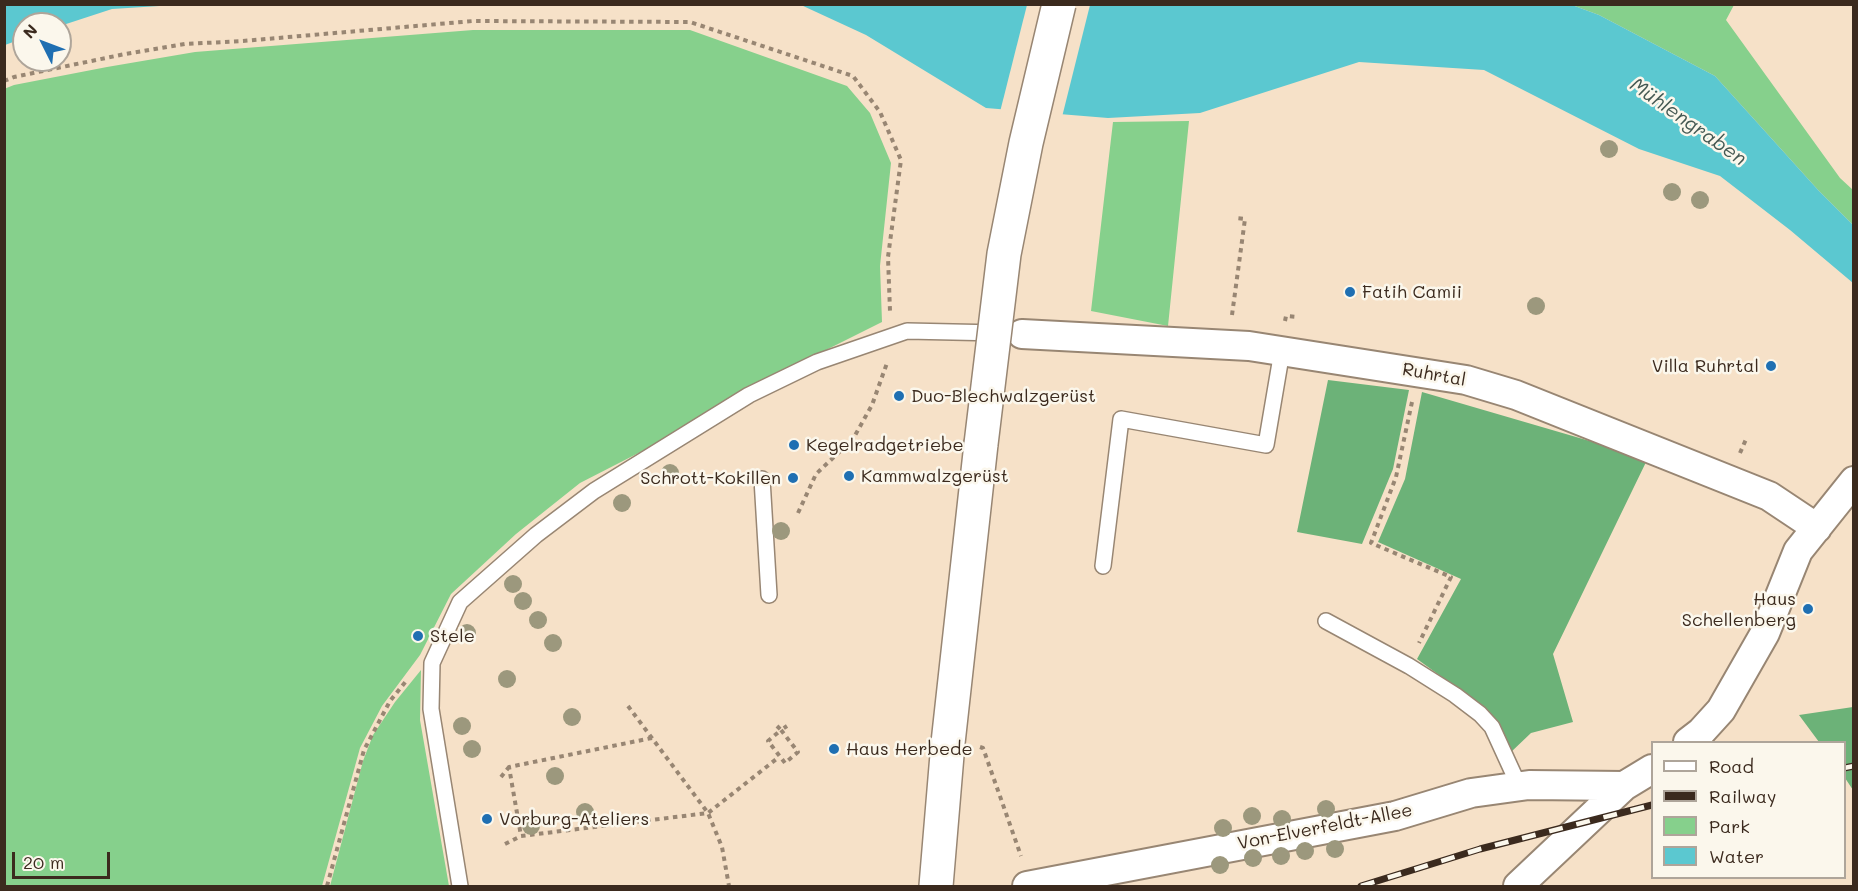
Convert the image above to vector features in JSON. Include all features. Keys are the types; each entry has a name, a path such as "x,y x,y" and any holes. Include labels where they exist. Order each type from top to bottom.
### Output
{"main road":[{"path":"937,882 948,743 1004,254 1026,143 1059,4"}],"street":[{"name":"Ruhrtal","path":"1022,334 1227,345 1282,351 1466,380 1516,395 1769,496 1817,528"},
{"path":"1689,741 1721,710 1765,633 1798,552 1854,481"},
{"path":"1518,886 1624,786 1651,770"},
{"name":"Von-Elverfeldt-Allee","path":"1029,886 1395,816 1471,793 1519,786 1624,786"}],"lane":[{"path":"460,886 430,709 432,663 460,602 536,535 594,491 749,395 817,362 907,331 1022,334"},
{"path":"1103,566 1121,419 1266,445 1282,351"},
{"path":"762,479 769,595"},
{"path":"1326,621 1409,666 1480,714 1492,727 1519,786"}],"path":[{"path":"4,81 114,56 185,44 473,21 690,22 854,76 880,112 902,160 888,257 894,344 872,405 853,439 816,474 798,513"},
{"path":"1227,345 1245,219 1234,218"},
{"path":"1409,666 1451,577 1371,543 1396,477 1418,372"},
{"path":"327,886 354,783 368,741 390,701 421,663 432,663"},
{"path":"628,706 708,813 722,847 729,886"},
{"path":"763,744 779,728 787,726"},
{"path":"779,728 798,752 785,763"},
{"path":"501,777 509,767 652,738"},
{"path":"768,741 779,757 792,768"},
{"path":"948,743 983,748 1029,886"},
{"path":"505,844 521,836 708,813 779,757"},
{"path":"509,767 521,836"}],"green space":[{"path":"1572,5 1734,5 1726,20 1840,178 1853,190 1853,225 1819,191 1715,76 1599,15"},
{"path":"473,30 690,30 847,86 870,113 891,163 880,266 882,322 748,389 660,442 580,483 516,534 451,594 420,655 382,706 360,748 322,886 5,886 4,89 14,85 195,52"},
{"path":"1189,121 1168,326 1091,311 1113,122"},
{"path":"1328,380 1409,390 1393,469 1362,544 1297,532"},
{"path":"1422,392 1648,458 1553,654 1573,722 1531,733 1510,753 1483,707 1417,659 1461,579 1378,542 1405,479"},
{"path":"421,670 420,720 449,886 330,886 363,761 373,735 395,702"},
{"path":"1854,707 1853,790 1846,780 1846,741 1818,741 1799,715"}],"water":[{"path":"5,4 175,5 112,9 72,22 72,12 12,12 12,42 5,45"},
{"name":"Mühlengraben","path":"801,5 1572,5 1599,15 1715,76 1819,191 1853,225 1853,283 1790,230 1720,176 1639,149 1484,70 1359,62 1200,113 1108,118 986,108 866,35"}],"pier":[{"path":"1027,5 1090,5 1062,117 1000,112"}],"railway":[{"path":"1846,768 1854,766"},
{"path":"1361,886 1480,849 1651,805"}],"place":[{"name":"Fatih Camii","path":"1350,292"},
{"name":"Villa Ruhrtal","path":"1771,366"},
{"name":"Duo-Blechwalzgerüst","path":"899,396"},
{"name":"Kegelradgetriebe","path":"794,445"},
{"name":"Kammwalzgerüst","path":"849,476"},
{"name":"Schrott-Kokillen","path":"793,478"},
{"name":"Haus Schellenberg","path":"1808,609"},
{"name":"Stele","path":"418,636"},
{"name":"Haus Herbede","path":"834,749"},
{"name":"Vorburg-Ateliers","path":"487,819"}]}
